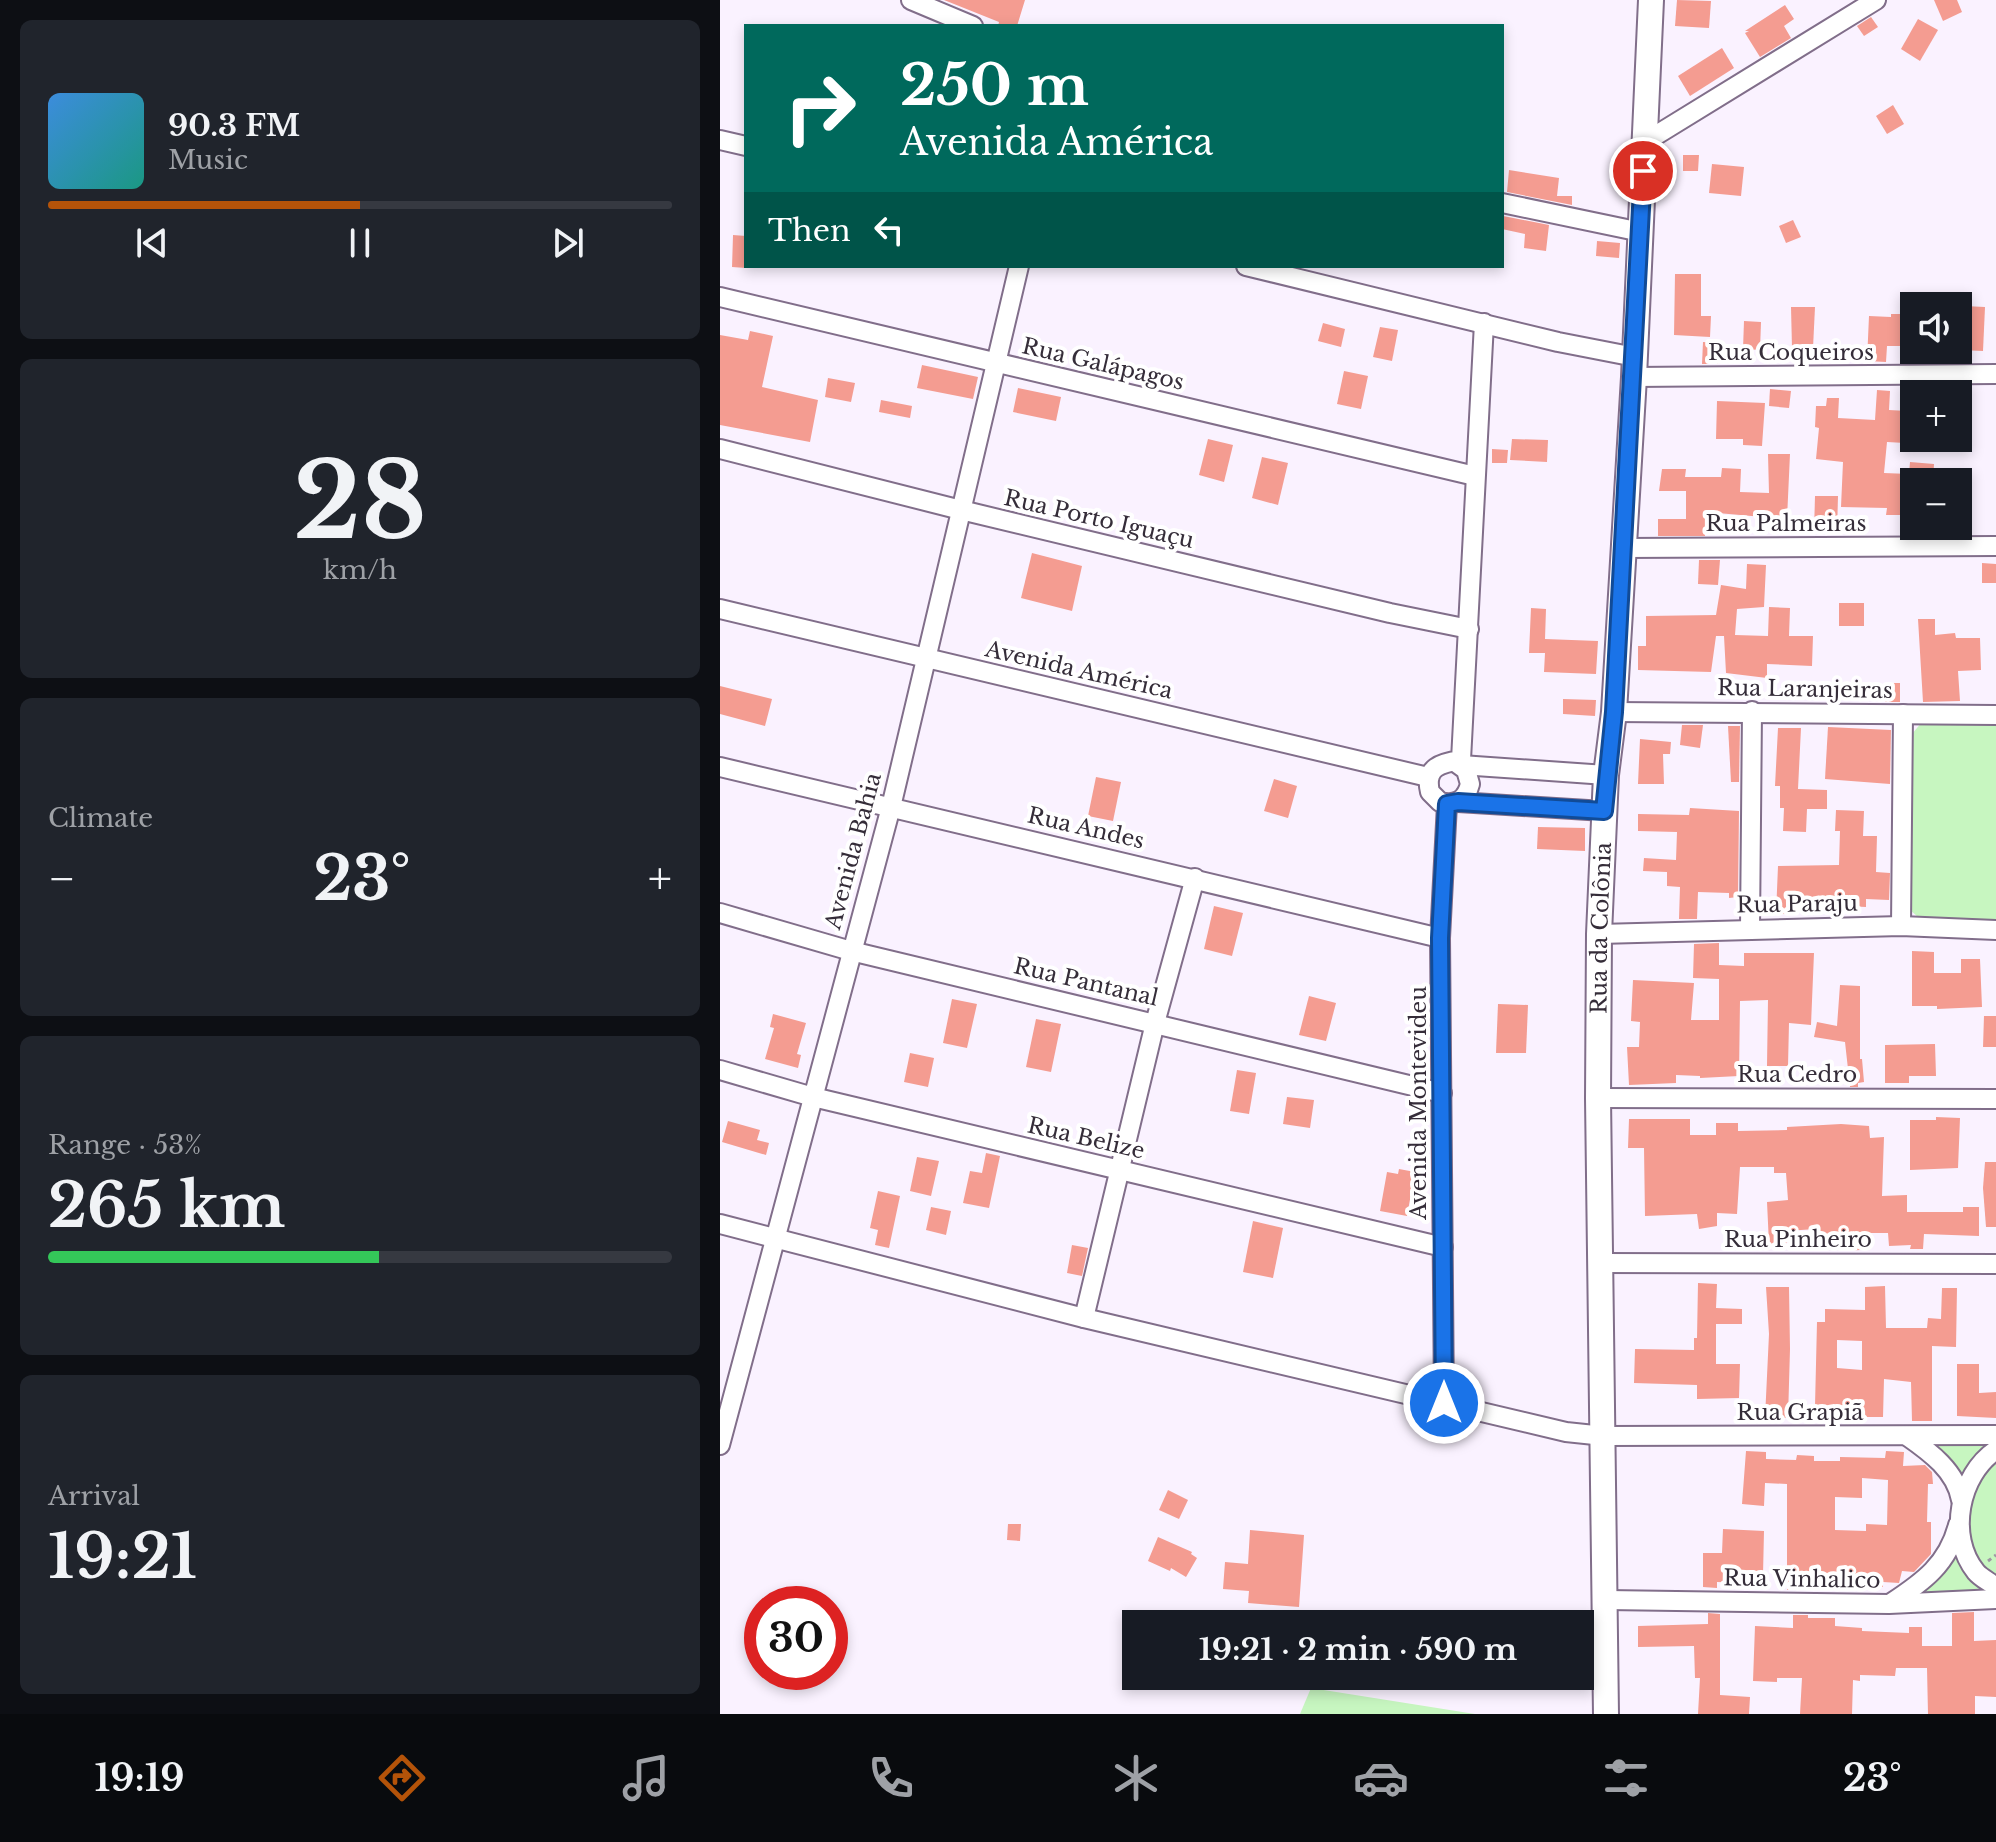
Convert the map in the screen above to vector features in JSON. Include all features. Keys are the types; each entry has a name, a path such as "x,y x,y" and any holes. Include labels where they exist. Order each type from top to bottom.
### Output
{"main road":[{"name":"Rua da Colônia","path":"1606,1714 1607,1600 1598,1098 1599,934 1606,775 1614,712 1634,367 1651,0"}],"street":[{"path":"911,0 968,24"},
{"path":"1645,142 1876,0"},
{"path":"720,140 744,146"},
{"path":"1504,203 1641,232"},
{"name":"Avenida Bahia","path":"720,1445 891,807 1019,268"},
{"name":"Rua Coqueiros","path":"1254,268 1484,323 1634,367 1996,374"},
{"name":"Rua Galápagos","path":"720,297 1475,476"},
{"path":"1452,803 1468,792 1470,784 1461,762 1484,323"},
{"name":"Rua Porto Iguaçu","path":"720,449 961,510 1390,613 1469,629"},
{"name":"Rua Palmeiras","path":"1623,548 1996,546"},
{"name":"Avenida América","path":"720,609 1428,777"},
{"path":"1750,928 1752,711"},
{"name":"Rua Laranjeiras","path":"1614,712 1996,715"},
{"path":"1901,926 1903,714"},
{"path":"1604,811 1452,803 1434,798 1428,777 1441,763 1461,762 1606,775"},
{"name":"Rua Andes","path":"720,767 1440,938"},
{"name":"Avenida Montevideu","path":"1444,1403 1440,938 1452,803"},
{"path":"1084,1318 1155,1023 1195,878"},
{"name":"Rua Pantanal","path":"720,913 851,951 1442,1093"},
{"name":"Rua Paraju","path":"1599,934 1901,926 1996,930"},
{"name":"Rua Belize","path":"720,1070 813,1097 1443,1247"},
{"name":"Rua Cedro","path":"1598,1098 1996,1099"},
{"name":"Rua Grapiã","path":"720,1224 1084,1318 1566,1432 1604,1436 1996,1435"},
{"name":"Rua Pinheiro","path":"1601,1263 1996,1264"},
{"path":"1889,1604 1938,1567 1953,1543 1959,1521 1959,1485 1948,1471 1907,1436"},
{"path":"1961,1500 1980,1464 1996,1450"},
{"path":"1959,1521 1964,1547 1976,1572 1996,1587"},
{"name":"Rua Vinhalico","path":"1607,1600 1889,1604 1996,1599"}],"green space":[{"path":"1996,721 1996,922 1918,917 1909,909 1906,897 1912,734 1922,722"},
{"path":"1996,1437 1996,1600 1904,1602 1953,1535 1958,1500 1921,1438"},
{"path":"1310,1690 1324,1690 1475,1714 1300,1714"}],"building":[{"path":"944,0 1025,0 1018,24 999,22"},
{"path":"1677,0 1711,1 1709,28 1675,26"},
{"path":"1934,0 1957,0 1962,12 1943,21"},
{"path":"1785,5 1794,19 1784,26 1791,38 1760,57 1745,33 1749,31 1745,31"},
{"path":"1871,17 1878,27 1864,36 1857,26"},
{"path":"1918,19 1938,30 1920,61 1901,49"},
{"path":"1722,48 1734,68 1690,96 1678,76"},
{"path":"1893,105 1904,124 1887,134 1876,116"},
{"path":"1683,155 1699,155 1698,171 1683,171"},
{"path":"1712,164 1744,167 1741,196 1709,193"},
{"path":"1509,170 1559,178 1557,196 1572,196 1572,205 1507,192"},
{"path":"1504,216 1549,225 1546,251 1524,248 1525,234 1504,229"},
{"path":"1793,220 1801,237 1786,243 1779,226"},
{"path":"733,235 744,236 744,268 732,267"},
{"path":"1597,241 1620,243 1619,258 1596,256"},
{"path":"1675,274 1701,274 1701,316 1711,316 1710,337 1674,335"},
{"path":"1972,306 1985,307 1983,351 1972,350"},
{"path":"1791,307 1815,307 1813,348 1792,348"},
{"path":"1891,314 1900,314 1900,346 1887,346 1886,362 1867,361 1869,316 1891,317"},
{"path":"1744,321 1761,322 1760,350 1743,349"},
{"path":"1323,323 1345,329 1341,347 1318,341"},
{"path":"1380,327 1398,330 1392,361 1373,357"},
{"path":"750,331 773,336 762,387 818,400 810,442 720,425 720,335 748,340"},
{"path":"1703,342 1719,343 1718,364 1702,364"},
{"path":"922,365 978,377 973,399 917,388"},
{"path":"1344,371 1368,376 1361,409 1337,404"},
{"path":"828,378 855,383 851,402 825,397"},
{"path":"1018,388 1061,397 1056,421 1013,412"},
{"path":"1770,389 1791,391 1789,408 1769,406"},
{"path":"1877,390 1890,391 1889,410 1900,411 1900,443 1887,442 1884,473 1900,474 1900,515 1886,515 1887,508 1841,507 1843,462 1816,459 1819,428 1815,427 1816,406 1826,406 1827,398 1839,398 1838,418 1875,420"},
{"path":"881,400 912,406 910,418 879,412"},
{"path":"1717,401 1765,403 1762,446 1743,445 1743,439 1716,439"},
{"path":"1208,439 1233,445 1224,482 1199,475"},
{"path":"1512,439 1548,440 1547,462 1510,460"},
{"path":"1492,449 1508,450 1507,463 1492,463"},
{"path":"1768,454 1790,454 1787,519 1706,512 1705,536 1658,536 1658,519 1686,519 1686,491 1659,491 1662,469 1686,469 1685,477 1721,477 1722,468 1741,469 1740,492 1769,493"},
{"path":"1262,457 1288,463 1278,505 1252,498"},
{"path":"1910,462 1934,464 1934,468 1910,468"},
{"path":"1815,496 1838,496 1837,533 1814,532"},
{"path":"1032,553 1082,566 1072,611 1021,598"},
{"path":"1699,560 1720,560 1718,585 1698,584"},
{"path":"1982,563 1996,564 1996,583 1982,583"},
{"path":"1747,564 1766,565 1764,607 1737,609 1735,635 1768,636 1769,607 1790,608 1789,636 1813,636 1812,666 1767,664 1767,678 1726,673 1724,636 1716,636 1711,672 1638,670 1638,646 1646,646 1646,616 1716,615 1721,585 1746,589"},
{"path":"1839,603 1864,603 1864,626 1839,626"},
{"path":"1531,608 1546,609 1545,639 1598,641 1596,674 1544,672 1545,653 1529,653"},
{"path":"1918,619 1935,619 1935,635 1955,633 1956,638 1980,638 1981,670 1958,671 1960,701 1923,702"},
{"path":"1886,683 1900,683 1900,702 1885,702"},
{"path":"720,686 772,699 765,726 720,714"},
{"path":"1563,699 1596,700 1595,716 1563,714"},
{"path":"1682,725 1703,725 1700,748 1680,745"},
{"path":"1728,726 1740,726 1739,782 1731,782"},
{"path":"1828,727 1891,730 1890,784 1825,779"},
{"path":"1778,728 1801,728 1798,789 1827,790 1827,809 1807,809 1806,832 1783,831 1784,808 1780,808 1780,786 1775,786"},
{"path":"1640,739 1671,742 1670,754 1663,754 1664,784 1638,784"},
{"path":"1096,777 1121,782 1113,821 1088,816"},
{"path":"1274,779 1297,786 1288,818 1264,811"},
{"path":"1690,808 1739,811 1738,897 1729,898 1729,893 1698,892 1697,919 1679,919 1680,887 1667,886 1667,872 1643,871 1644,858 1676,860 1677,832 1638,831 1638,814 1689,815"},
{"path":"1836,810 1864,811 1863,836 1877,836 1876,872 1890,873 1889,900 1866,899 1866,907 1845,908 1795,903 1795,914 1776,914 1778,866 1839,865 1840,831 1835,831"},
{"path":"1538,827 1585,828 1585,851 1537,849"},
{"path":"1214,906 1243,913 1232,956 1204,949"},
{"path":"1719,943 1719,965 1744,966 1744,953 1814,953 1811,1025 1789,1023 1788,1066 1767,1066 1768,1000 1740,1001 1739,1076 1700,1078 1676,1075 1676,1083 1629,1085 1627,1047 1639,1047 1640,1022 1631,1021 1633,980 1694,983 1691,1020 1719,1020 1719,979 1693,978 1694,944"},
{"path":"1912,951 1934,952 1934,973 1961,973 1961,959 1980,959 1982,1007 1937,1009 1937,1006 1912,1006"},
{"path":"1840,985 1860,986 1860,1059 1864,1082 1858,1083 1858,1087 1850,1087 1845,1042 1814,1037 1817,1022 1837,1026"},
{"path":"1309,996 1336,1003 1326,1041 1299,1035"},
{"path":"952,999 977,1004 967,1048 943,1043"},
{"path":"1498,1004 1528,1005 1526,1053 1496,1053"},
{"path":"773,1014 806,1023 797,1054 801,1055 798,1068 765,1059 774,1028 770,1027"},
{"path":"1984,1016 1996,1016 1996,1047 1983,1047"},
{"path":"1036,1019 1061,1024 1051,1072 1026,1067"},
{"path":"1935,1044 1936,1076 1909,1076 1909,1083 1885,1083 1885,1045"},
{"path":"910,1053 934,1058 928,1087 904,1082"},
{"path":"1237,1070 1256,1073 1249,1114 1230,1111"},
{"path":"1287,1097 1314,1100 1310,1128 1283,1124"},
{"path":"1936,1117 1960,1118 1958,1168 1910,1170 1910,1120 1936,1120"},
{"path":"1629,1119 1690,1119 1690,1135 1716,1135 1716,1123 1738,1123 1738,1131 1841,1124 1869,1126 1870,1138 1884,1137 1882,1196 1907,1195 1907,1212 1963,1212 1963,1207 1979,1207 1979,1236 1924,1234 1923,1249 1910,1249 1911,1245 1889,1246 1888,1233 1860,1233 1860,1250 1841,1251 1841,1244 1817,1246 1816,1229 1786,1231 1787,1243 1769,1244 1767,1202 1788,1200 1786,1173 1774,1173 1774,1167 1740,1167 1737,1214 1717,1213 1717,1226 1699,1229 1697,1214 1645,1216 1644,1148 1628,1148"},
{"path":"728,1121 760,1130 757,1140 769,1143 766,1155 722,1142"},
{"path":"986,1153 1000,1156 989,1208 963,1203 970,1171 982,1173"},
{"path":"917,1157 939,1161 931,1196 910,1191"},
{"path":"1985,1162 1996,1162 1996,1227 1986,1227"},
{"path":"1399,1169 1415,1172 1407,1216 1380,1211 1387,1172 1398,1174"},
{"path":"878,1191 900,1196 889,1248 875,1245 878,1230 870,1228"},
{"path":"931,1207 951,1211 946,1235 926,1230"},
{"path":"1253,1221 1283,1228 1273,1278 1243,1272"},
{"path":"1072,1245 1088,1248 1082,1276 1067,1273"},
{"path":"1698,1283 1717,1284 1716,1308 1742,1309 1742,1324 1716,1324 1716,1364 1740,1364 1739,1398 1697,1399 1697,1385 1634,1383 1635,1349 1694,1350"},
{"path":"1885,1286 1886,1328 1927,1328 1928,1318 1941,1319 1942,1288 1957,1288 1956,1347 1932,1346 1932,1421 1912,1421 1911,1382 1884,1379 1883,1417 1863,1417 1863,1408 1815,1406 1817,1322 1825,1322 1825,1309 1865,1310 1865,1287","holes":["1837,1340 1862,1341 1862,1370 1837,1368"]},
{"path":"1766,1287 1789,1287 1788,1418 1765,1418 1769,1334"},
{"path":"1957,1364 1979,1364 1979,1393 1996,1392 1996,1418 1957,1416"},
{"path":"1746,1451 1766,1452 1766,1459 1796,1460 1797,1455 1814,1456 1814,1461 1840,1461 1840,1457 1885,1458 1886,1451 1904,1452 1903,1466 1925,1465 1932,1472 1933,1484 1928,1484 1927,1522 1931,1522 1931,1554 1914,1572 1902,1571 1899,1583 1883,1582 1883,1587 1836,1584 1811,1586 1811,1590 1787,1590 1787,1484 1765,1483 1764,1506 1742,1504","holes":["1862,1478 1888,1480 1887,1525 1866,1524 1866,1531 1835,1530 1835,1497 1862,1498"]},
{"path":"1168,1490 1188,1500 1179,1519 1159,1510"},
{"path":"1008,1524 1021,1524 1020,1541 1007,1540"},
{"path":"1723,1529 1764,1531 1763,1575 1740,1575 1740,1583 1717,1582 1717,1588 1703,1587 1703,1553 1722,1553"},
{"path":"1250,1530 1304,1535 1299,1607 1248,1603 1249,1591 1223,1589 1225,1562 1248,1564"},
{"path":"1158,1537 1192,1552 1197,1558 1186,1577 1171,1568 1170,1571 1148,1561"},
{"path":"1974,1612 1974,1641 1996,1640 1996,1697 1975,1696 1975,1714 1928,1714 1927,1668 1896,1668 1895,1676 1860,1675 1860,1681 1853,1680 1852,1714 1800,1714 1802,1678 1777,1678 1777,1682 1753,1681 1755,1626 1793,1628 1793,1615 1808,1615 1808,1618 1835,1618 1835,1626 1862,1628 1862,1631 1909,1633 1909,1627 1922,1627 1922,1646 1952,1646 1952,1613"},
{"path":"1708,1613 1720,1614 1720,1695 1750,1697 1749,1714 1698,1714 1700,1678 1695,1678 1694,1646 1638,1647 1638,1626 1708,1624"}],"route":[{"path":"1444,1403 1440,938 1447,804 1458,802 1604,811 1614,712 1643,171"}]}
